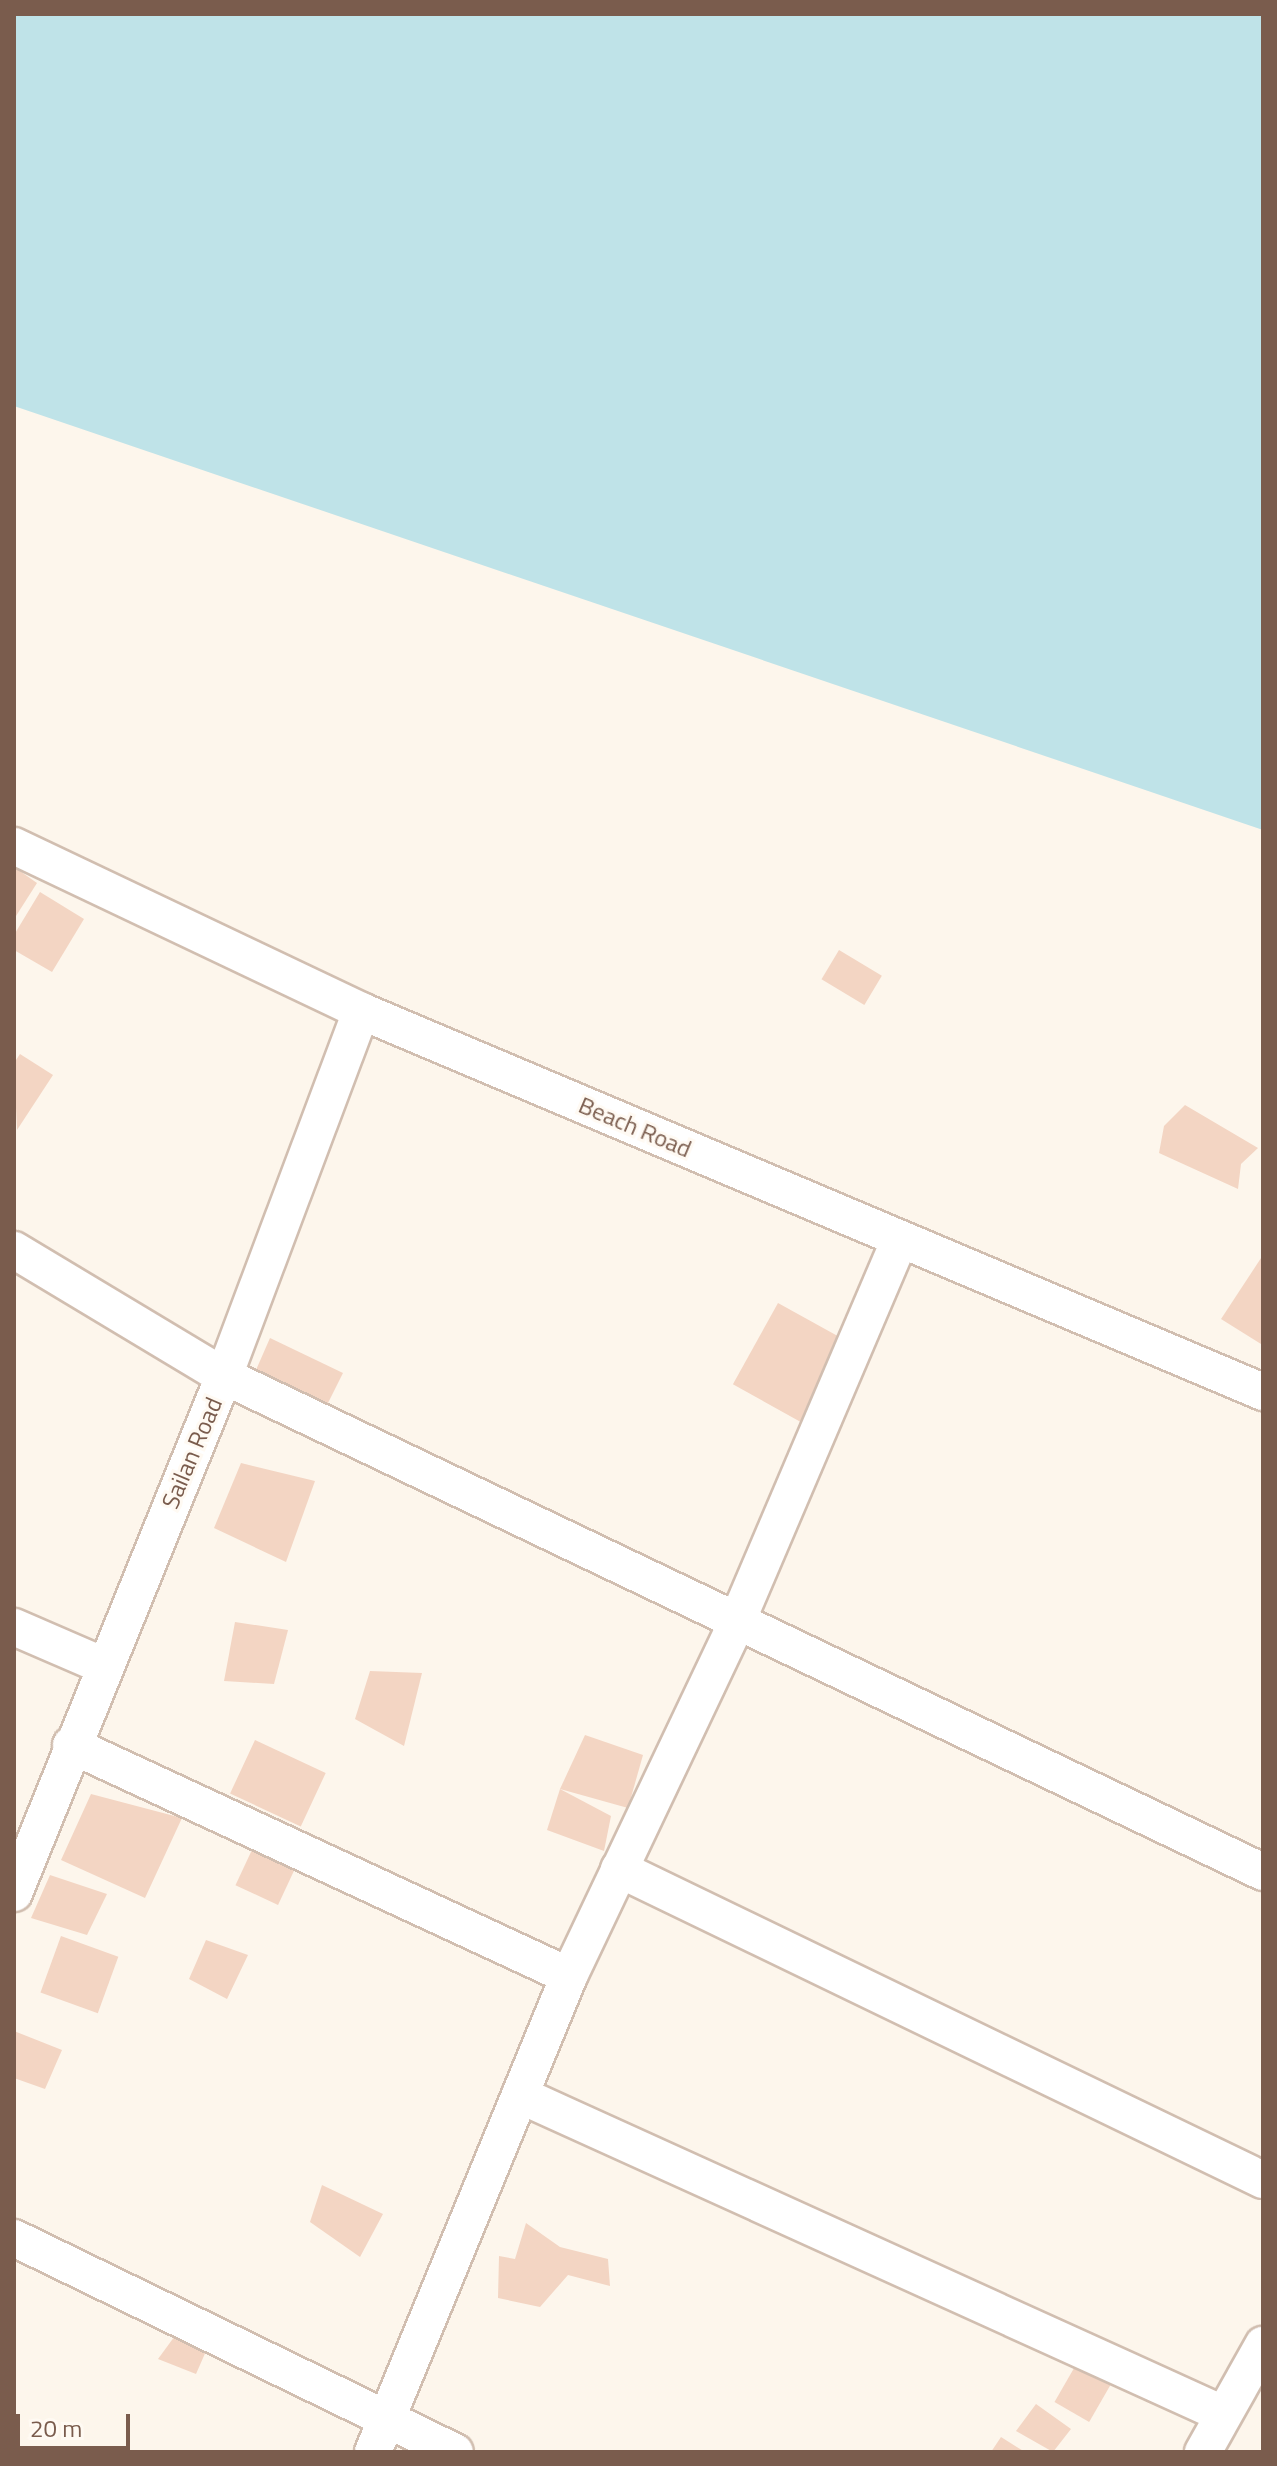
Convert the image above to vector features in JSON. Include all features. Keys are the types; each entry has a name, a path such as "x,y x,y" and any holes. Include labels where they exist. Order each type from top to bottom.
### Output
{"street":[{"name":"Beach Road","path":"14,846 361,1011 1263,1392"},
{"name":"Sailan Road","path":"14,1893 102,1665 224,1376 361,1011"},
{"path":"373,2452 569,1976 735,1626 900,1240"},
{"path":"14,1250 224,1376 735,1626 1263,1872"},
{"path":"14,1627 102,1665"},
{"path":"71,1745 569,1976"},
{"path":"619,1869 1263,2180"},
{"path":"520,2095 1241,2401"},
{"path":"14,2238 389,2417 455,2452"},
{"path":"1203,2452 1241,2401 1263,2345"}],"water":[{"path":"14,14 1263,14 1263,830 14,406"}],"building":[{"path":"17,869 37,883 16,916 14,874"},
{"path":"40,892 84,919 52,972 14,950 14,935"},
{"path":"839,950 882,976 864,1005 821,979"},
{"path":"20,1054 53,1075 17,1130 14,1063"},
{"path":"1185,1105 1258,1148 1241,1164 1238,1189 1159,1153 1164,1126"},
{"path":"1263,1255 1263,1341 1261,1344 1221,1319"},
{"path":"778,1303 845,1340 800,1422 733,1384"},
{"path":"270,1338 343,1373 325,1409 256,1370"},
{"path":"241,1463 315,1481 286,1562 214,1528"},
{"path":"235,1622 288,1630 274,1684 224,1681"},
{"path":"370,1671 422,1673 404,1746 355,1719"},
{"path":"585,1735 643,1755 628,1808 560,1789"},
{"path":"255,1740 326,1773 301,1826 230,1793"},
{"path":"560,1789 611,1816 604,1851 547,1830"},
{"path":"91,1794 182,1818 145,1898 61,1860"},
{"path":"257,1839 300,1859 278,1905 235,1885"},
{"path":"50,1875 107,1894 87,1935 31,1918"},
{"path":"61,1936 118,1957 98,2013 40,1992"},
{"path":"206,1940 248,1955 227,1999 189,1979"},
{"path":"14,2031 62,2050 45,2089 14,2078"},
{"path":"322,2185 383,2214 360,2257 310,2222"},
{"path":"526,2223 560,2247 608,2259 610,2286 568,2275 540,2307 498,2298 499,2256 515,2259"},
{"path":"180,2329 210,2342 196,2374 158,2359"},
{"path":"1081,2356 1116,2376 1089,2422 1054,2402"},
{"path":"1036,2404 1071,2429 1053,2452 1016,2431"},
{"path":"1001,2437 1025,2452 991,2452"}]}
